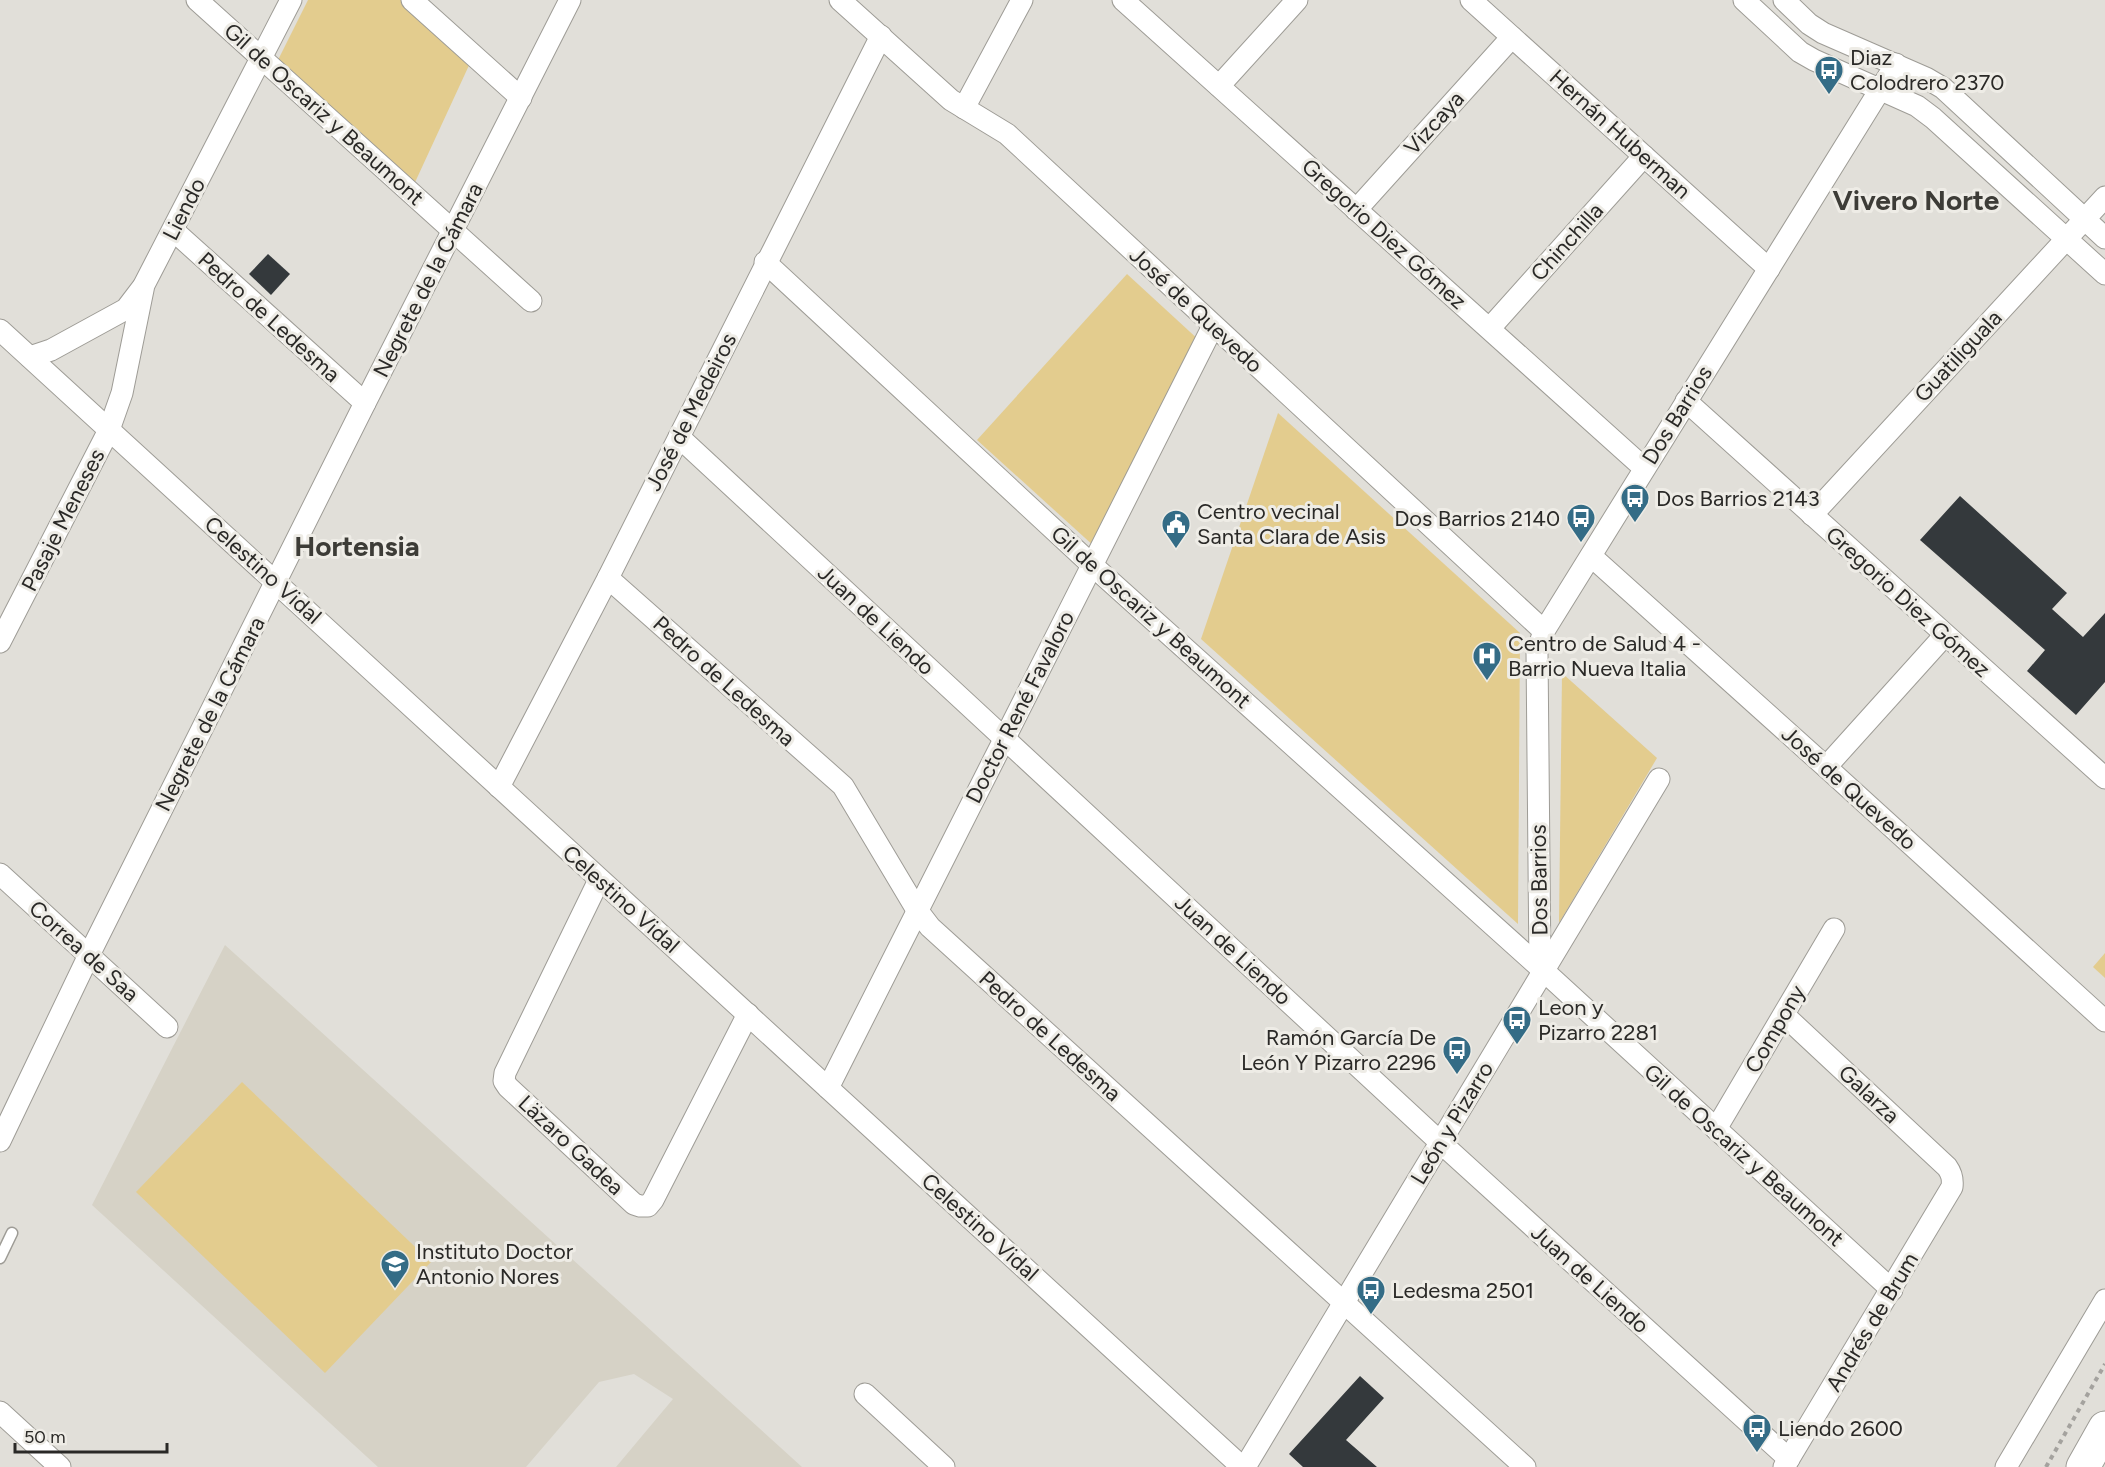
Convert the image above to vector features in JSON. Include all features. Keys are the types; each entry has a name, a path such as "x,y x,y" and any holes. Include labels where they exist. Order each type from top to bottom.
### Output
{"main road":[{"path":"2083,1467 2105,1428"}],"street":[{"name":"Gil de Oscariz y Beaumont","path":"197,0 263,57 531,301"},
{"name":"Liendo","path":"110,430 122,393 144,285 174,231 291,0"},
{"path":"412,0 521,98"},
{"name":"Negrete de la Cámara","path":"0,1141 89,956 364,403 454,231 570,0"},
{"name":"José de Quevedo","path":"840,0 945,94 1007,134 1544,631"},
{"path":"964,108 1022,0"},
{"name":"Gregorio Diez Gómez","path":"1123,0 1644,468"},
{"path":"1219,86 1297,0"},
{"name":"Hernán Huberman","path":"1471,0 1769,269"},
{"path":"1744,0 1800,52 1917,106 1933,118 2105,274"},
{"path":"1769,23 1787,1 1809,24 1823,33 1896,64 1943,88 2105,238"},
{"name":"José de Medeiros","path":"499,787 608,578 765,262 881,36"},
{"name":"Vizcaya","path":"1356,210 1512,37"},
{"name":"Dos Barrios","path":"1542,970 1537,652 1544,631 1896,64"},
{"name":"Chinchilla","path":"1490,328 1644,156"},
{"name":"Guatiliguala","path":"1812,515 2105,197"},
{"name":"Pedro de Ledesma","path":"174,231 364,403"},
{"name":"Gil de Oscariz y Beaumont","path":"765,262 1092,565 1542,970 1892,1290"},
{"path":"30,357 51,350 126,309 144,285"},
{"name":"Doctor René Favaloro","path":"828,1088 1213,326"},
{"name":"Celestino Vidal","path":"0,330 599,880 1244,1467"},
{"name":"Gregorio Diez Gómez","path":"1686,401 2105,778"},
{"name":"Pasaje Meneses","path":"0,642 110,430"},
{"name":"Juan de Liendo","path":"679,437 1787,1463"},
{"name":"José de Quevedo","path":"1591,556 2105,1021"},
{"name":"Pedro de Ledesma","path":"608,578 843,786 917,910 930,927 1525,1467"},
{"path":"1826,767 1945,635"},
{"name":"León y Pizarro","path":"1244,1467 1659,778"},
{"name":"Correa de Saa","path":"0,874 167,1027"},
{"name":"Läzaro Gadea","path":"599,880 505,1073 504,1080 508,1087 634,1204 648,1206 653,1200 748,1014"},
{"name":"Compony","path":"1716,1129 1834,929"},
{"name":"Galarza","path":"1784,1015 1952,1174"},
{"name":"Andrés de Brum","path":"1787,1463 1952,1187 1952,1174"},
{"path":"2006,1467 2105,1300"},
{"path":"865,1394 944,1467"},
{"path":"0,1412 60,1467"}],"lane":[{"path":"0,1258 12,1233"}],"path":[{"path":"2046,1467 2105,1364"}],"shaded area":[{"path":"308,0 402,0 471,61 411,191 273,70"},
{"path":"1127,274 1201,342 1095,547 977,440"},
{"path":"1278,413 1520,633 1518,924 1201,639"},
{"path":"1562,673 1657,758 1559,923"},
{"name":"Instituto Doctor Antonio Nores","path":"225,945 802,1467 616,1467 673,1399 634,1374 599,1382 526,1467 378,1467 92,1205"},
{"path":"2105,953 2105,978 2093,967"},
{"path":"242,1082 431,1262 325,1373 136,1192"}],"building":[{"path":"268,254 290,274 271,295 249,274"},
{"path":"1960,496 2067,593 2052,609 2083,637 2105,613 2105,682 2076,715 2027,671 2045,650 1920,540"},
{"path":"1360,1376 1384,1398 1346,1440 1377,1467 1303,1467 1289,1454"}],"place":[{"name":"Diaz Colodrero 2370","path":"1829,96"},
{"name":"Dos Barrios 2143","path":"1635,524"},
{"name":"Dos Barrios 2140","path":"1581,544"},
{"name":"Centro vecinal Santa Clara de Asis","path":"1176,550"},
{"name":"Centro de Salud 4 - Barrio Nueva Italia","path":"1487,682"},
{"name":"Leon y Pizarro 2281","path":"1517,1046"},
{"name":"Ramón García De León Y Pizarro 2296","path":"1457,1076"},
{"name":"Instituto Doctor Antonio Nores","path":"395,1290"},
{"name":"Ledesma 2501","path":"1371,1316"},
{"name":"Liendo 2600","path":"1757,1454"}],"district":[{"name":"Vivero Norte","path":"1916,200"},
{"name":"Hortensia","path":"357,546"}]}
